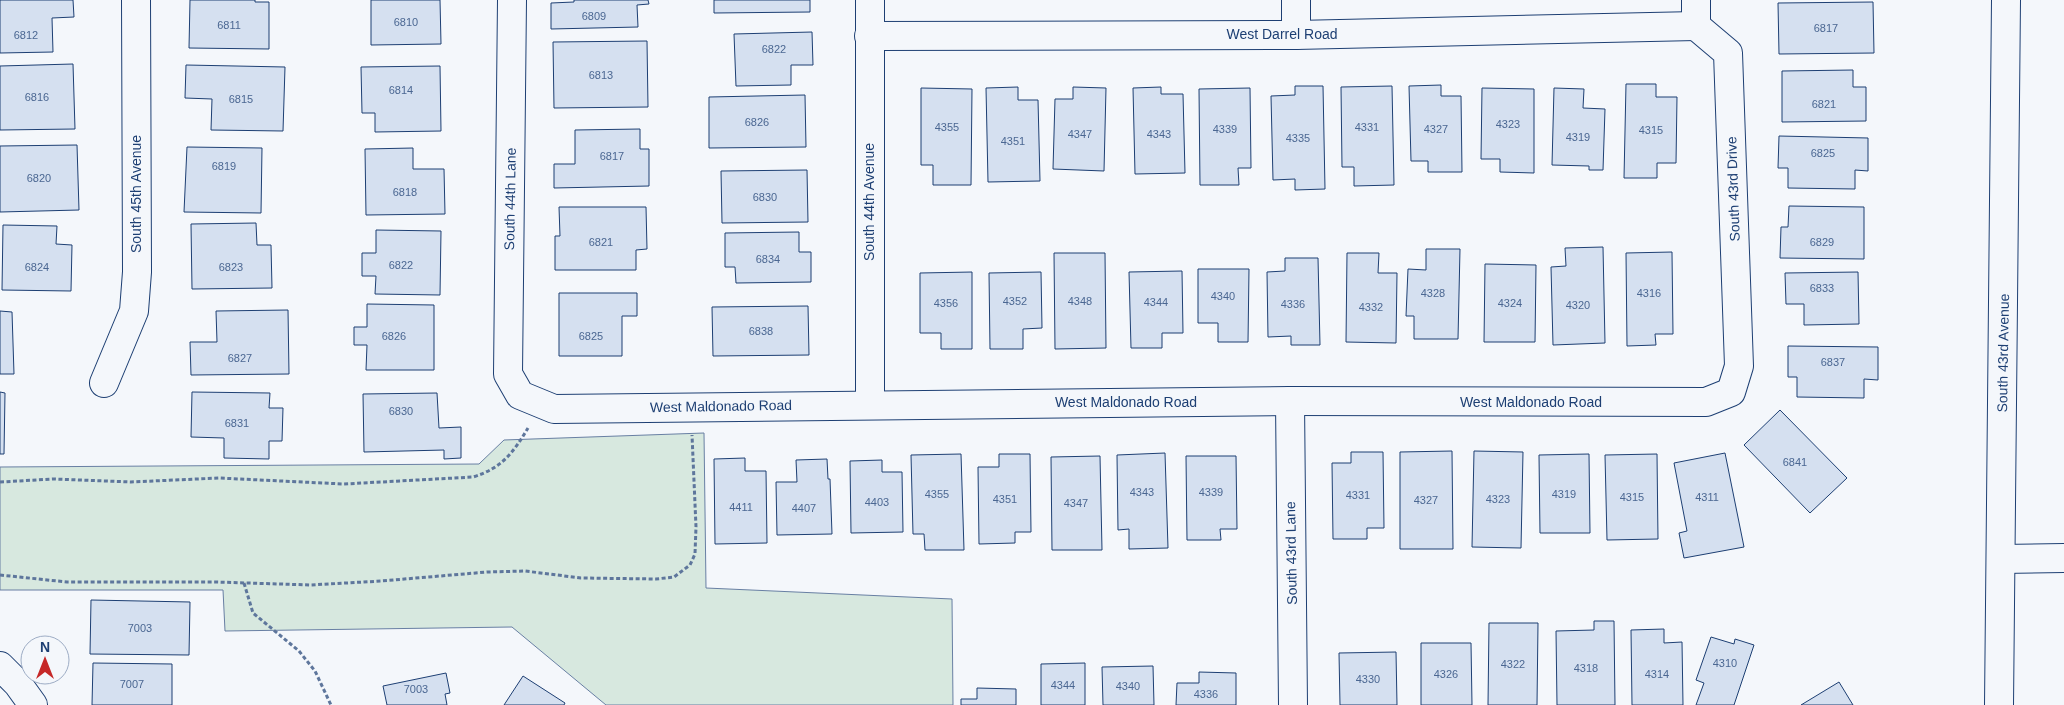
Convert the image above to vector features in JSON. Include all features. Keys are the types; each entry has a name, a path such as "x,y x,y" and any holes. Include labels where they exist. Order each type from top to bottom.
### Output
{"street":[{"name":"South 45th Avenue","path":"104,383 134,311 137,272 136,0"},
{"name":"South 44th Lane","path":"512,0 508,374 531,400"},
{"name":"South 44th Avenue","path":"870,0 870,404"},
{"path":"1296,0 1296,35"},
{"name":"South 43rd Avenue","path":"1999,705 2006,0"},
{"name":"West Darrel Road","path":"869,36 1296,35 1696,13"},
{"name":"South 43rd Drive","path":"1696,13 1728,53 1739,366 1731,392"},
{"name":"West Maldonado Road","path":"531,400 554,409 870,404 1290,401 1706,402 1731,392"},
{"name":"South 43rd Lane","path":"1290,401 1293,705"},
{"path":"2001,559 2064,558"},
{"path":"0,666 18,684 32,705"}],"path":[{"path":"0,482 52,479 131,482 219,478 344,484 472,477 487,472 514,452 531,400"},
{"path":"0,575 67,582 331,584 487,572 525,571 581,578 656,579 674,577 690,565 695,554 696,527 691,407"},
{"path":"244,583 253,613 299,651 315,672 332,705"}],"shaded area":[{"path":"704,433 706,588 952,599 953,705 606,705 512,627 225,631 223,590 0,590 0,467 479,464 504,440"}],"building":[{"path":"0,0 73,0 74,17 52,18 53,52 0,53"},
{"path":"190,0 255,0 255,2 269,2 269,49 189,48"},
{"path":"371,0 440,0 441,44 371,45"},
{"path":"574,0 648,0 649,4 637,5 638,27 551,29 551,3 574,2"},
{"path":"714,0 810,0 810,12 714,13"},
{"path":"1873,2 1874,53 1779,54 1778,3"},
{"path":"812,32 813,65 791,65 791,85 736,86 734,34"},
{"path":"647,41 648,107 554,108 553,42"},
{"path":"73,64 75,129 0,130 0,66"},
{"path":"186,65 285,67 283,131 211,130 212,99 185,98"},
{"path":"440,66 441,131 375,132 375,113 362,113 361,67"},
{"path":"1853,70 1853,87 1866,87 1866,121 1782,122 1782,71"},
{"path":"1626,84 1656,84 1656,97 1677,97 1676,163 1657,163 1657,178 1624,178"},
{"path":"1441,85 1441,96 1461,96 1462,172 1428,172 1428,161 1411,161 1409,86"},
{"path":"1295,86 1323,86 1325,189 1295,190 1295,179 1273,180 1271,96 1295,95"},
{"path":"1392,86 1394,185 1354,186 1354,167 1342,167 1341,87"},
{"path":"1018,87 1018,100 1038,100 1040,181 988,182 986,88"},
{"path":"1073,87 1106,88 1104,171 1053,169 1055,99 1073,99"},
{"path":"1161,87 1161,94 1183,94 1185,173 1135,174 1133,88"},
{"path":"921,88 972,89 971,185 933,185 933,165 921,165"},
{"path":"1250,88 1251,168 1238,168 1239,185 1200,185 1199,89"},
{"path":"1482,88 1534,89 1534,173 1500,172 1500,159 1481,159"},
{"path":"1554,88 1584,89 1583,108 1605,109 1603,170 1589,170 1589,166 1552,165"},
{"path":"805,95 806,147 709,148 709,97"},
{"path":"640,129 640,149 649,149 649,186 554,188 554,164 575,164 575,130"},
{"path":"1779,136 1868,138 1868,171 1855,170 1855,189 1788,188 1788,168 1778,168"},
{"path":"77,145 79,210 0,212 0,146"},
{"path":"187,147 262,148 261,213 184,212"},
{"path":"413,148 413,169 444,169 445,214 366,215 365,149"},
{"path":"807,170 808,222 722,223 721,171"},
{"path":"1789,206 1864,207 1864,259 1780,258 1781,227 1788,227"},
{"path":"559,207 646,207 647,249 636,250 636,270 555,270 555,236 560,236"},
{"path":"256,223 257,245 271,245 272,288 192,289 191,224"},
{"path":"3,225 57,226 56,244 72,245 71,291 2,290"},
{"path":"376,230 441,231 440,295 375,294 376,276 362,276 362,253 376,253"},
{"path":"799,232 799,252 811,252 811,282 736,283 735,267 725,267 725,233"},
{"path":"1603,247 1605,343 1553,345 1551,267 1566,266 1565,248"},
{"path":"1426,249 1460,249 1458,339 1414,339 1414,316 1406,316 1408,269 1426,270"},
{"path":"1672,252 1673,334 1655,334 1656,345 1627,346 1626,253"},
{"path":"1054,253 1105,253 1106,348 1055,349"},
{"path":"1347,253 1379,253 1378,273 1397,273 1396,343 1346,342"},
{"path":"1285,258 1318,258 1320,345 1291,345 1291,336 1268,337 1267,272 1285,271"},
{"path":"1485,264 1536,265 1535,342 1484,342"},
{"path":"1198,269 1249,269 1248,342 1218,342 1218,323 1198,323"},
{"path":"1182,271 1183,333 1162,333 1162,348 1131,348 1129,272"},
{"path":"972,272 972,349 941,349 941,333 920,333 920,273"},
{"path":"1041,272 1042,328 1023,329 1023,349 990,349 989,273"},
{"path":"1858,272 1859,324 1804,325 1804,304 1786,304 1785,273"},
{"path":"559,293 637,293 637,316 622,316 622,356 559,356"},
{"path":"367,304 434,305 434,370 366,370 367,345 354,345 354,327 367,327"},
{"path":"808,306 809,355 713,356 712,307"},
{"path":"288,310 289,374 191,375 190,342 217,342 216,311"},
{"path":"0,311 12,312 14,374 0,374"},
{"path":"1788,346 1878,347 1878,380 1864,379 1864,398 1797,397 1797,377 1788,377"},
{"path":"0,392 5,393 4,454 0,454"},
{"path":"192,392 270,393 269,408 283,408 282,441 269,441 269,459 224,458 224,438 191,437"},
{"path":"437,393 439,428 461,427 461,458 444,459 444,450 364,452 363,394"},
{"path":"1780,410 1847,478 1810,513 1744,445"},
{"path":"1452,451 1453,549 1400,549 1400,452"},
{"path":"1474,451 1523,452 1521,548 1472,547"},
{"path":"1351,452 1383,452 1384,528 1367,528 1367,539 1333,539 1332,463 1351,463"},
{"path":"1165,453 1168,548 1129,549 1129,529 1118,530 1117,455"},
{"path":"1725,453 1744,547 1684,558 1679,533 1687,531 1674,463"},
{"path":"961,454 964,550 925,550 924,534 913,534 911,455"},
{"path":"999,454 1030,454 1031,532 1015,532 1015,543 979,544 978,467 999,467"},
{"path":"1589,454 1590,533 1540,533 1539,455"},
{"path":"1657,454 1658,539 1607,540 1605,455"},
{"path":"1100,456 1102,550 1052,550 1051,457"},
{"path":"1186,456 1236,456 1237,529 1220,529 1221,540 1187,540"},
{"path":"745,458 745,471 766,471 767,543 715,544 714,459"},
{"path":"827,459 828,479 830,479 832,534 777,535 776,482 797,482 796,460"},
{"path":"882,460 882,472 902,472 903,532 851,533 850,461"},
{"path":"91,600 190,602 189,655 90,654"},
{"path":"1594,621 1614,621 1615,705 1557,705 1556,631 1594,630"},
{"path":"1489,623 1538,623 1537,705 1488,705"},
{"path":"1664,629 1664,643 1682,642 1683,705 1632,705 1631,630"},
{"path":"1711,637 1734,644 1735,639 1754,645 1734,705 1696,705 1704,683 1696,680"},
{"path":"1421,643 1471,643 1472,705 1421,705"},
{"path":"1396,652 1397,705 1340,705 1339,653"},
{"path":"93,663 172,664 172,705 92,705"},
{"path":"1085,663 1085,705 1041,705 1041,664"},
{"path":"1153,666 1154,705 1103,705 1102,667"},
{"path":"1199,672 1236,673 1236,705 1176,705 1177,683 1199,683"},
{"path":"446,673 450,693 445,694 447,705 387,705 383,686"},
{"path":"523,676 565,703 564,705 504,705"},
{"path":"1839,682 1853,705 1801,705"},
{"path":"977,688 1016,689 1016,705 961,705 961,699 977,699"}]}
